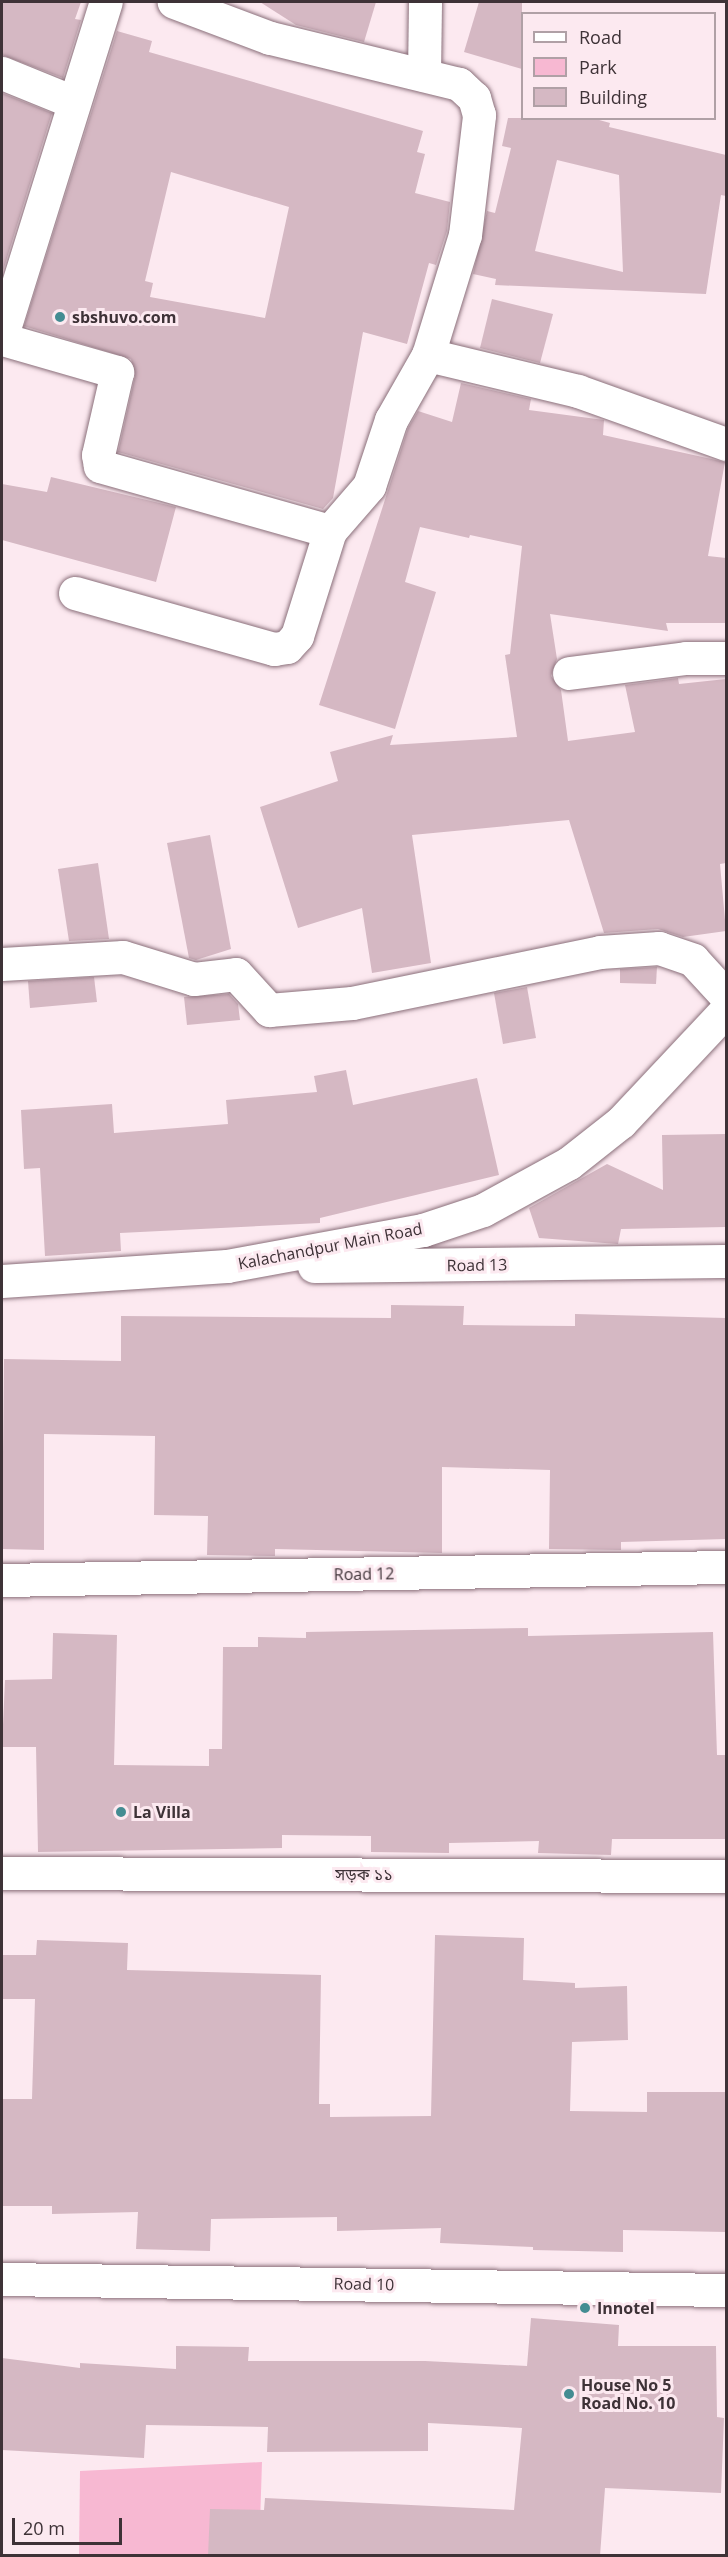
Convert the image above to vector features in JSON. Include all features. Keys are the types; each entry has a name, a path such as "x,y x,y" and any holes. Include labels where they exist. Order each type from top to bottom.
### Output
{"street":[{"path":"106,2 73,102 2,337 117,372 98,455 100,466 330,531"},
{"path":"75,593 274,649 287,647 297,636 330,531 369,486 391,420 428,355 465,235 479,115 474,98 459,84 270,38 174,2"},
{"path":"424,75 425,2"},
{"path":"2,73 73,102"},
{"path":"428,355 578,391 726,444"},
{"path":"569,673 686,658 726,658"},
{"path":"2,964 123,957 194,979 236,974 269,1010 352,1003 600,952 658,948 693,960 726,996"},
{"name":"Kalachandpur Main Road","path":"2,1281 227,1266 423,1230 483,1210 569,1163 621,1122 726,1010"},
{"name":"Road 13","path":"227,1266 726,1261"},
{"name":"Road 12","path":"2,1580 726,1567"},
{"name":"সড়ক ১১","path":"2,1873 726,1876"},
{"name":"Road 10","path":"2,2279 726,2290"}],"green space":[{"path":"262,2462 259,2555 79,2556 80,2471"}],"building":[{"path":"2,2 81,2 75,19 81,20 63,78 2,55"},
{"path":"260,2 376,2 364,42 296,25"},
{"path":"479,2 522,2 521,69 464,52"},
{"path":"117,31 152,41 149,52 423,131 417,152 425,154 415,193 450,202 447,231 436,265 429,263 407,344 363,332 333,498 323,509 118,452 135,376 131,359 24,326","holes":["171,172 289,207 265,318 150,297 153,283 145,281"]},
{"path":"2,93 52,113 2,274"},
{"path":"508,118 599,120 610,123 609,127 726,155 726,196 721,195 706,294 495,285 496,279 473,274 487,211 495,213 511,148 502,146","holes":["557,160 619,175 623,272 535,251"]},
{"path":"492,299 553,314 540,363 480,348"},
{"path":"461,383 531,399 529,410 604,420 603,435 725,462 708,556 726,558 726,623 666,623 668,631 550,614 557,659 551,676 561,690 568,741 635,732 625,685 678,678 679,684 726,679 726,863 720,864 726,931 683,937 658,929 604,933 569,820 412,835 431,963 372,973 362,908 298,928 260,807 338,781 330,752 393,735 390,745 517,737 505,655 510,654 522,546 470,535 469,538 420,527 405,582 436,592 395,729 319,705 408,428 418,411 452,422"},
{"path":"51,477 176,507 156,582 2,540 2,484 47,492"},
{"path":"210,835 231,949 196,960 189,958 167,843"},
{"path":"98,863 109,939 69,941 58,869"},
{"path":"657,967 656,984 620,983 620,969"},
{"path":"94,977 97,1002 30,1008 28,981"},
{"path":"527,987 536,1038 503,1044 494,993"},
{"path":"229,994 238,1004 240,1020 187,1025 184,997"},
{"path":"346,1070 353,1105 477,1078 499,1175 320,1218 320,1223 120,1233 121,1251 45,1256 40,1168 24,1169 21,1110 112,1104 114,1133 228,1124 226,1100 317,1092 314,1076"},
{"path":"726,1134 726,1227 621,1229 618,1244 539,1238 529,1208 607,1164 663,1190 662,1135"},
{"path":"391,1305 464,1306 463,1325 575,1326 575,1314 726,1318 726,1539 621,1542 621,1550 549,1549 550,1470 442,1467 442,1553 275,1549 275,1556 207,1555 208,1516 154,1515 155,1436 44,1434 44,1550 2,1549 4,1359 121,1361 121,1316 391,1318"},
{"path":"528,1628 528,1636 713,1632 717,1755 726,1755 726,1839 612,1839 611,1855 538,1853 539,1841 449,1843 449,1853 371,1852 371,1836 282,1835 282,1848 38,1852 36,1747 2,1747 5,1680 52,1679 53,1633 117,1635 114,1765 209,1766 209,1749 222,1749 223,1647 258,1647 258,1637 306,1638 306,1632"},
{"path":"435,1935 524,1938 523,1980 575,1983 575,1988 627,1986 628,2040 572,2042 570,2111 647,2112 647,2092 726,2092 726,2232 623,2230 623,2252 533,2250 533,2247 440,2243 441,2228 337,2231 337,2217 211,2219 210,2251 136,2249 138,2212 52,2214 52,2206 2,2206 2,2099 32,2099 35,1999 2,1999 2,1955 36,1955 37,1940 128,1943 127,1970 321,1975 319,2104 330,2104 330,2117 431,2116"},
{"path":"531,2318 619,2325 618,2346 716,2346 717,2417 724,2418 721,2493 605,2488 600,2556 208,2556 210,2509 264,2510 265,2498 514,2510 522,2428 428,2423 428,2451 267,2452 268,2427 146,2425 144,2458 2,2450 2,2358 80,2368 80,2363 176,2369 176,2346 249,2347 248,2361 425,2361 527,2366"}],"place":[{"name":"sbshuvo.com","path":"60,317"},
{"name":"La Villa","path":"121,1812"},
{"name":"Innotel","path":"585,2308"},
{"name":"House No 5 Road No. 10","path":"569,2394"}]}
